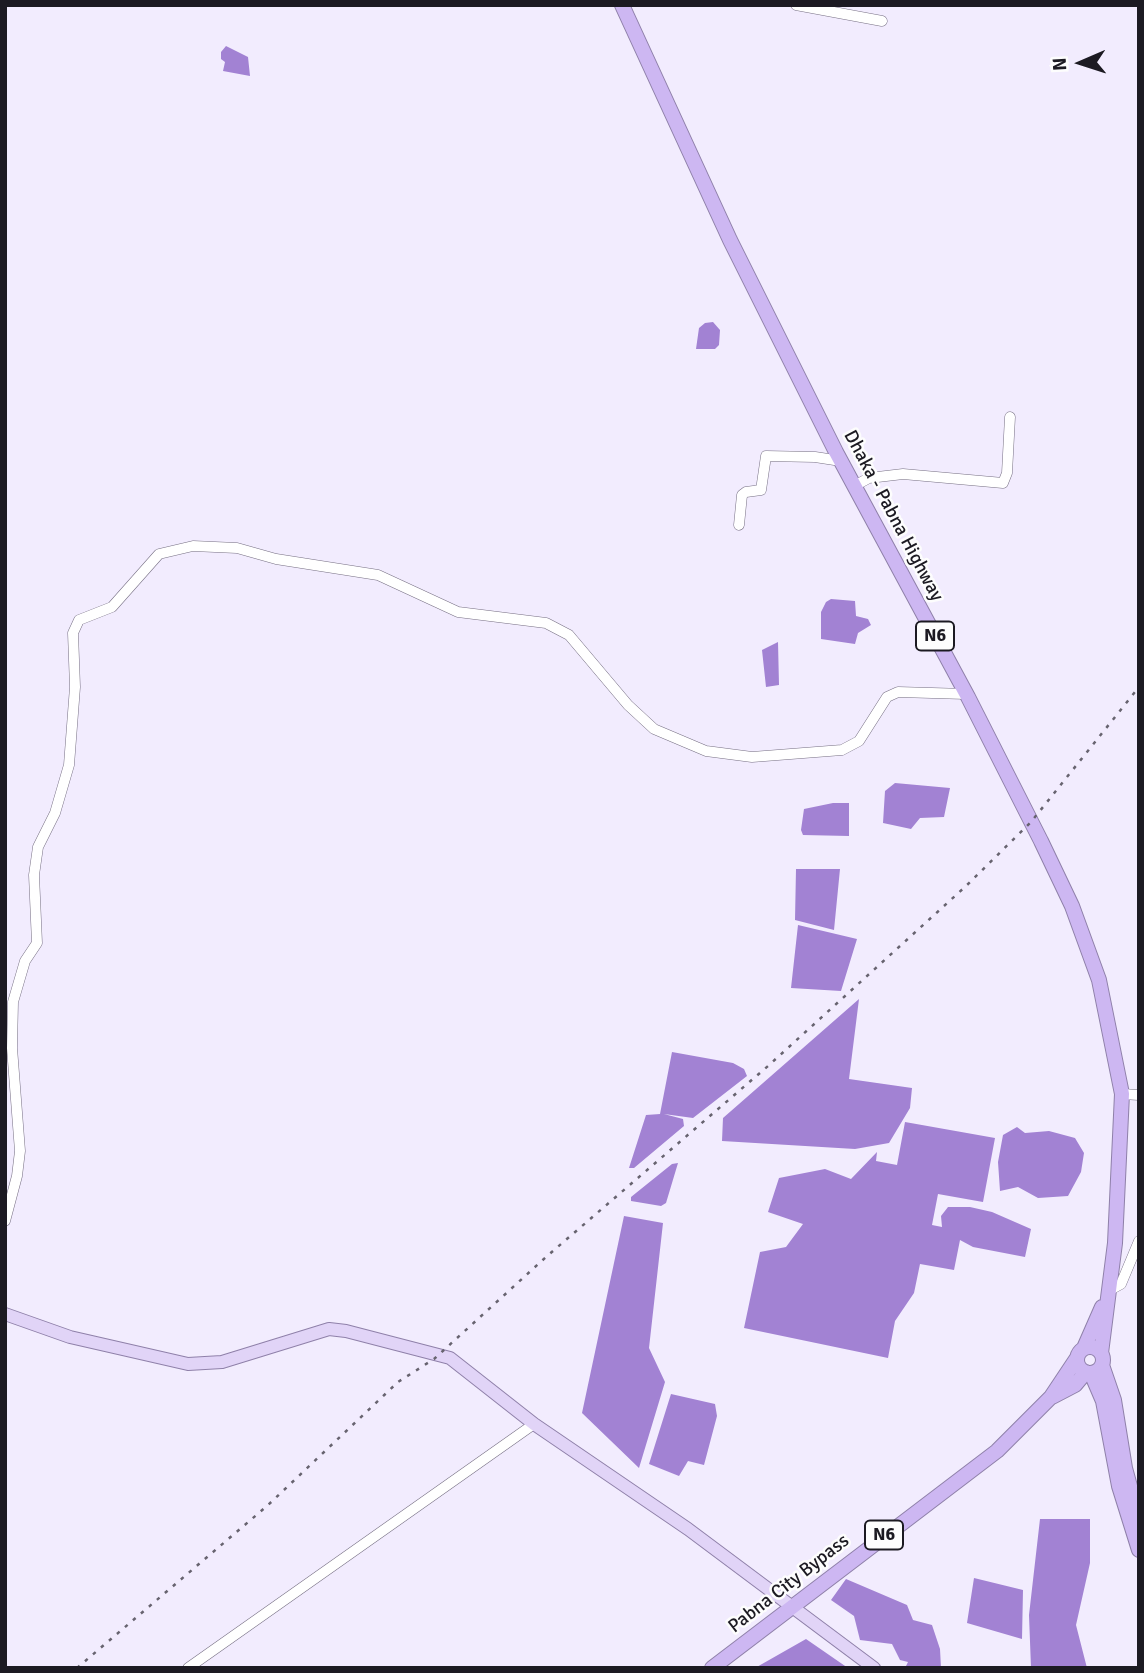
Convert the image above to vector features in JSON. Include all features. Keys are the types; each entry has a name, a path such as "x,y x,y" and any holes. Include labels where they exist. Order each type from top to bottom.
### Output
{"highway":[{"name":"Dhaka - Pabna Highway","path":"622,5 730,240 841,461 966,694 1072,906 1099,980 1122,1094 1118,1207 1095,1366 1132,1469 1139,1519"},
{"name":"Dhaka - Pabna Highway","path":"1081,1353 1107,1296"},
{"path":"1096,1349 1095,1366 1079,1367 1081,1353 1096,1349"},
{"name":"Pabna City Bypass","path":"712,1668 997,1451 1051,1397 1081,1353"},
{"name":"Pabna City Bypass","path":"1051,1397 1075,1385 1095,1366"},
{"name":"Dhaka - Pabna Highway","path":"1109,1401 1119,1486 1139,1549"}],"main road":[{"path":"5,1314 70,1337 188,1364 222,1362 329,1329 450,1358 534,1424 688,1529 874,1668"}],"street":[{"path":"796,5 882,21"},
{"path":"854,486 869,478 903,474 1003,483 1007,473 1010,417"},
{"path":"740,525 742,495 746,492 761,491 766,456 815,457 841,461"},
{"path":"5,1221 17,1176 20,1151 12,1048 13,1002 25,961 37,943 34,875 38,847 55,813 69,765 75,687 73,633 79,620 112,607 159,554 193,546 237,548 276,559 379,575 458,612 546,623 569,635 628,705 654,729 706,751 752,757 842,750 859,741 887,697 898,692 966,694"},
{"path":"1122,1094 1139,1095"},
{"path":"1107,1296 1121,1284 1139,1241"},
{"path":"188,1668 534,1424"}],"shaded area":[{"path":"226,46 248,57 250,76 223,71 225,62 221,59 221,52"},
{"path":"713,322 720,330 719,345 715,349 696,349 699,328 705,323"},
{"path":"831,599 855,601 856,616 868,619 871,625 858,633 855,644 821,639 821,612 826,602"},
{"path":"778,642 779,685 766,687 762,650"},
{"path":"895,783 950,788 944,817 920,818 911,829 883,823 885,791"},
{"path":"833,803 849,803 849,836 803,835 801,830 804,809"},
{"path":"796,869 840,869 834,930 795,920"},
{"path":"798,925 857,939 841,991 791,988"},
{"path":"859,999 849,1079 912,1088 910,1108 889,1143 855,1149 722,1141 723,1118"},
{"path":"672,1052 733,1063 744,1069 747,1076 693,1118 664,1114 683,1119 684,1126 634,1168 629,1168 646,1115 660,1114"},
{"path":"905,1122 995,1138 983,1202 938,1194 932,1225 942,1227 941,1216 948,1207 970,1207 992,1212 1031,1229 1025,1257 973,1247 960,1240 954,1270 920,1264 914,1293 895,1321 888,1358 744,1328 760,1252 786,1247 803,1224 768,1212 779,1178 825,1169 851,1179 877,1152 876,1161 897,1165"},
{"path":"1017,1127 1025,1133 1049,1131 1075,1138 1084,1153 1081,1172 1068,1196 1038,1198 1018,1187 1000,1191 998,1162 1003,1135"},
{"path":"678,1163 666,1203 661,1206 631,1201 631,1197 672,1164"},
{"path":"624,1216 663,1223 649,1348 665,1382 639,1468 582,1413"},
{"path":"671,1394 715,1404 717,1416 704,1465 688,1461 679,1476 649,1464"},
{"path":"1040,1519 1090,1519 1090,1563 1076,1625 1087,1668 1031,1668 1029,1615"},
{"path":"974,1578 1023,1590 1022,1639 967,1623"},
{"path":"846,1579 907,1605 913,1620 932,1625 940,1649 941,1668 905,1668 908,1662 900,1660 892,1644 860,1640 854,1616 831,1600"},
{"path":"806,1639 848,1668 755,1668"}],"railway":[{"path":"77,1668 267,1506 398,1382 434,1359 546,1257 768,1066 966,886 1031,822 1139,687"}]}
